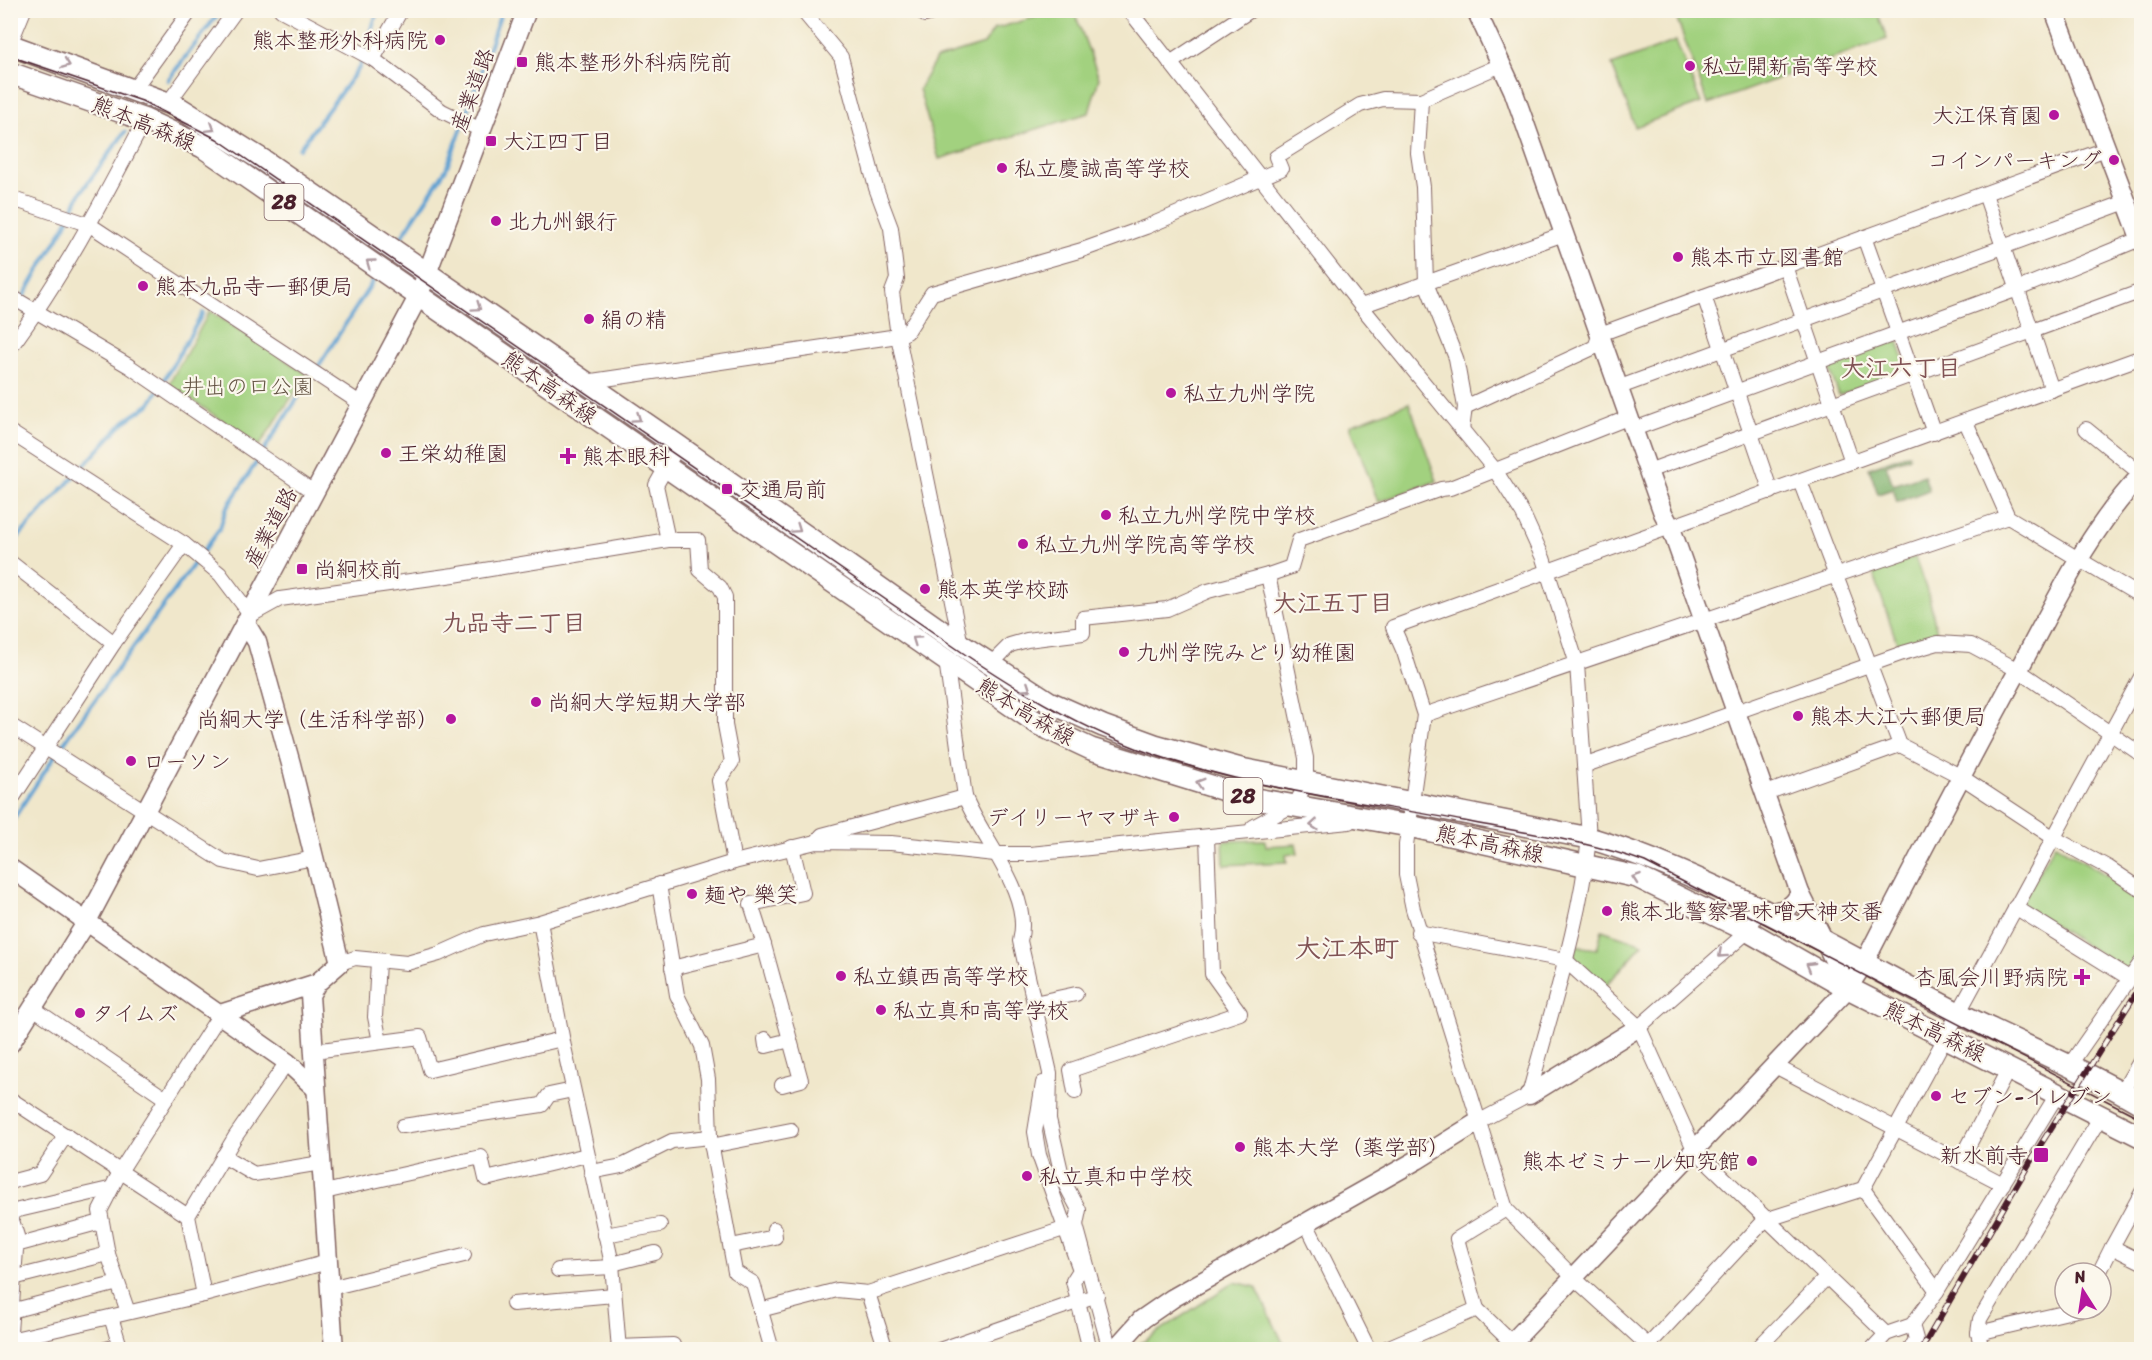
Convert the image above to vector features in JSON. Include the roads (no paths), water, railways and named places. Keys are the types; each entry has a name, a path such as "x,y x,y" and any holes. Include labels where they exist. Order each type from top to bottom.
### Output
{"main road":[{"name":"熊本高森線","path":"10,44 153,96 264,161 678,446 961,645 1049,702 1102,726 1155,745 1241,769 1589,838 1635,852 1825,942 1960,1014 2122,1092 2142,1104"},
{"name":"熊本高森線","path":"10,73 139,118 203,147 241,171 418,297 1040,724 1091,749 1250,798 1408,826 1636,877 1748,931 1848,988 2142,1137"}],"street":[{"path":"10,44 24,10"},
{"path":"153,96 191,10"},
{"path":"153,96 236,10"},
{"path":"281,10 372,58 441,111 483,131"},
{"path":"372,58 401,10"},
{"name":"産業道路","path":"10,1044 86,923 144,810 363,405 418,297 429,274 527,10"},
{"path":"802,10 841,57 876,188 891,228 897,279 892,292 898,336 961,645"},
{"path":"925,15 942,10"},
{"path":"1129,10 1360,306 1495,470 1523,514 1543,558 1577,664 1586,765 1589,838 1586,864 1565,960 1529,1095"},
{"path":"1170,63 1251,10"},
{"path":"1476,10 1513,90 1663,513 1671,528 1738,711 1800,893 1848,988"},
{"path":"991,664 1010,645 1027,640 1083,633 1083,618 1167,609 1208,591 1291,567 1299,540 1632,423 1737,392 2018,289 2141,241 2054,10"},
{"path":"546,384 585,382 898,336 908,332 932,293 1082,250 1146,227 1281,169 1276,157 1360,105 1383,99 1421,100 1501,64"},
{"path":"1421,100 1418,153 1423,187 1426,283 1456,358 1465,407 1462,430"},
{"path":"10,348 39,310 90,225 139,118"},
{"path":"1465,407 1595,347 1600,334 2106,149"},
{"path":"1985,194 2052,390"},
{"path":"10,198 90,225 363,405"},
{"path":"1620,387 2126,202"},
{"path":"1360,306 1564,234"},
{"path":"1864,237 1934,433"},
{"path":"1785,266 1852,462"},
{"path":"1648,471 2142,291"},
{"path":"10,296 39,310 129,366 315,493"},
{"path":"1704,296 1771,492"},
{"path":"2142,357 1393,627 1404,652 1424,715 1408,826 1406,875 1418,932 1506,1209 1648,1348 1765,1220 1863,1189 2142,675"},
{"path":"1966,422 2008,517 2142,597"},
{"path":"1506,1209 1457,1239 1477,1309 1508,1346 1848,988 1864,963 1960,776 2078,558 2104,518 2141,474 2086,429"},
{"path":"10,432 184,544 220,574 248,619 257,642 340,963"},
{"path":"668,540 656,485 678,446"},
{"path":"1800,482 1872,665 1900,745 1960,776 2054,838 2142,890"},
{"path":"1424,715 2008,517"},
{"path":"248,619 280,598 454,574 668,540 698,540 700,570 720,587 724,597 725,725 732,762 719,781 734,862"},
{"path":"10,802 114,643 184,544"},
{"path":"10,562 114,643"},
{"path":"1242,832 1264,823 1293,806 1306,782 1306,758 1268,575"},
{"path":"1586,765 1927,646 1953,642 1971,645 2018,670 2142,755"},
{"path":"945,660 965,797 973,817 995,855 1006,868 1024,924 1020,941 1050,1073 1049,1119 1063,1180 1079,1210 1070,1227 1080,1270 1072,1281 1090,1350"},
{"path":"10,725 223,861 258,869 314,858"},
{"path":"1766,793 1900,745"},
{"path":"816,842 822,835 965,797"},
{"path":"1242,832 1253,822 1253,807 1250,798"},
{"path":"128,1312 108,1254 100,1211 120,1170 220,1014 316,983 340,963 355,958 407,963 439,954 484,934 540,922 734,862 816,842 891,843 995,855 1030,854 1372,820"},
{"path":"1075,1092 1071,1070 1240,1013 1212,974 1207,837"},
{"path":"782,1085 801,1080 751,904 803,893 792,847"},
{"path":"995,855 992,860 1000,871 1017,920 1014,934 1044,1078 1035,1132 1039,1155 1083,1259 1112,1350 1141,1320 1173,1298 1417,1160 1639,1028 1748,931 1762,911 1787,909 1796,902 1800,893"},
{"path":"10,868 287,1062 316,1089"},
{"path":"659,884 676,995 702,1046 708,1079 710,1142 735,1272 753,1283 772,1350"},
{"path":"2015,908 2129,978"},
{"path":"540,922 562,1039 612,1265 618,1348 673,1345 674,1350"},
{"path":"1418,932 1565,960 1639,1028 1694,1149 1765,1220 1886,1334"},
{"path":"672,968 764,945"},
{"path":"378,960 375,1017 380,1042"},
{"path":"2069,1066 2142,961"},
{"path":"316,983 310,995 334,1350"},
{"path":"1034,1003 1076,994"},
{"path":"33,1008 166,1099"},
{"path":"314,1051 420,1037 430,1070 562,1039"},
{"path":"765,1039 766,1046 790,1040"},
{"path":"2122,1092 2142,1058"},
{"path":"204,1295 188,1216 223,1156 287,1062"},
{"path":"1773,1065 2003,1184"},
{"path":"1960,1162 2009,1068"},
{"path":"403,1126 542,1105 549,1095 573,1090"},
{"path":"1871,1350 1886,1334 1912,1325 1937,1291 2058,1094"},
{"path":"10,1099 188,1216"},
{"path":"1982,1350 1978,1333 1980,1319 2101,1116"},
{"path":"591,1172 622,1166 672,1141 710,1142 791,1130"},
{"path":"10,1182 40,1174 66,1135"},
{"path":"324,1192 481,1157 486,1179 587,1155"},
{"path":"223,1156 254,1174 321,1163"},
{"path":"10,1332 17,1236 10,1213 109,1189"},
{"path":"1863,1189 1937,1291"},
{"path":"2105,1261 2142,1192"},
{"path":"16,1245 101,1222"},
{"path":"1306,1222 1369,1350"},
{"path":"605,1235 660,1225"},
{"path":"760,1310 837,1290 868,1293 1070,1227"},
{"path":"730,1246 776,1238"},
{"path":"2112,1247 2142,1262"},
{"path":"558,1270 612,1265 655,1253"},
{"path":"13,1278 108,1254"},
{"path":"330,1288 464,1255"},
{"path":"10,1340 204,1295 328,1262"},
{"path":"1756,1350 1826,1278"},
{"path":"11,1311 118,1283"},
{"path":"868,1293 886,1350"},
{"path":"513,1304 614,1295"},
{"path":"939,1350 1078,1299 1096,1295"},
{"path":"1382,1350 1477,1309"},
{"path":"1978,1333 2053,1316"},
{"path":"103,1350 120,1347 111,1317"},
{"path":"1910,1350 1916,1338 1912,1325"},
{"path":"29,1336 33,1350"}],"waterway":[{"path":"168,80 221,10"},
{"path":"299,149 359,68 378,10"},
{"path":"465,118 502,10"},
{"path":"397,244 446,169 463,125"},
{"path":"22,299 65,226 81,192 125,132"},
{"path":"316,370 377,275"},
{"path":"10,319 18,306"},
{"path":"10,546 124,422 150,404 203,313"},
{"path":"262,453 312,376"},
{"path":"10,824 60,748 220,528 226,509 258,460"}],"tram line":[{"path":"10,56 142,101 217,139 966,655 1029,695 1073,719 1141,750 1220,774 1301,792 1555,838 1601,848 1645,862 2142,1119"}],"railway":[{"path":"1921,1350 2036,1152 2142,984"}],"place":[{"name":"熊本整形外科病院","path":"440,40"},
{"name":"熊本整形外科病院前","path":"522,62"},
{"name":"私立開新高等学校","path":"1690,66"},
{"name":"大江保育園","path":"2054,115"},
{"name":"大江四丁目","path":"491,141"},
{"name":"コインパーキング","path":"2114,160"},
{"name":"私立慶誠高等学校","path":"1002,168"},
{"name":"北九州銀行","path":"496,221"},
{"name":"熊本市立図書館","path":"1678,257"},
{"name":"熊本九品寺一郵便局","path":"143,286"},
{"name":"絹の精","path":"589,319"},
{"name":"私立九州学院","path":"1171,393"},
{"name":"王栄幼稚園","path":"386,453"},
{"name":"熊本眼科","path":"568,456"},
{"name":"交通局前","path":"727,489"},
{"name":"私立九州学院中学校","path":"1106,515"},
{"name":"私立九州学院高等学校","path":"1023,544"},
{"name":"尚絅校前","path":"302,569"},
{"name":"熊本英学校跡","path":"925,589"},
{"name":"九州学院みどり幼稚園","path":"1124,652"},
{"name":"尚絅大学短期大学部","path":"536,702"},
{"name":"熊本大江六郵便局","path":"1798,716"},
{"name":"尚絅大学（生活科学部）","path":"451,719"},
{"name":"ローソン","path":"131,761"},
{"name":"デイリーヤマザキ","path":"1174,817"},
{"name":"麺や 樂笑","path":"692,894"},
{"name":"熊本北警察署味噌天神交番","path":"1607,911"},
{"name":"私立鎮西高等学校","path":"841,976"},
{"name":"杏風会川野病院","path":"2082,977"},
{"name":"私立真和高等学校","path":"881,1010"},
{"name":"タイムズ","path":"80,1013"},
{"name":"セブン-イレブン","path":"1936,1096"},
{"name":"熊本大学（薬学部）","path":"1240,1147"},
{"name":"新水前寺","path":"2041,1155"},
{"name":"熊本ゼミナール知究館","path":"1752,1161"},
{"name":"私立真和中学校","path":"1027,1176"}],"district":[{"name":"大江六丁目","path":"1901,368"},
{"name":"大江五丁目","path":"1333,603"},
{"name":"九品寺二丁目","path":"514,623"},
{"name":"大江本町","path":"1347,948"}],"park label":[{"name":"井出の口公園","path":"248,386"}]}
